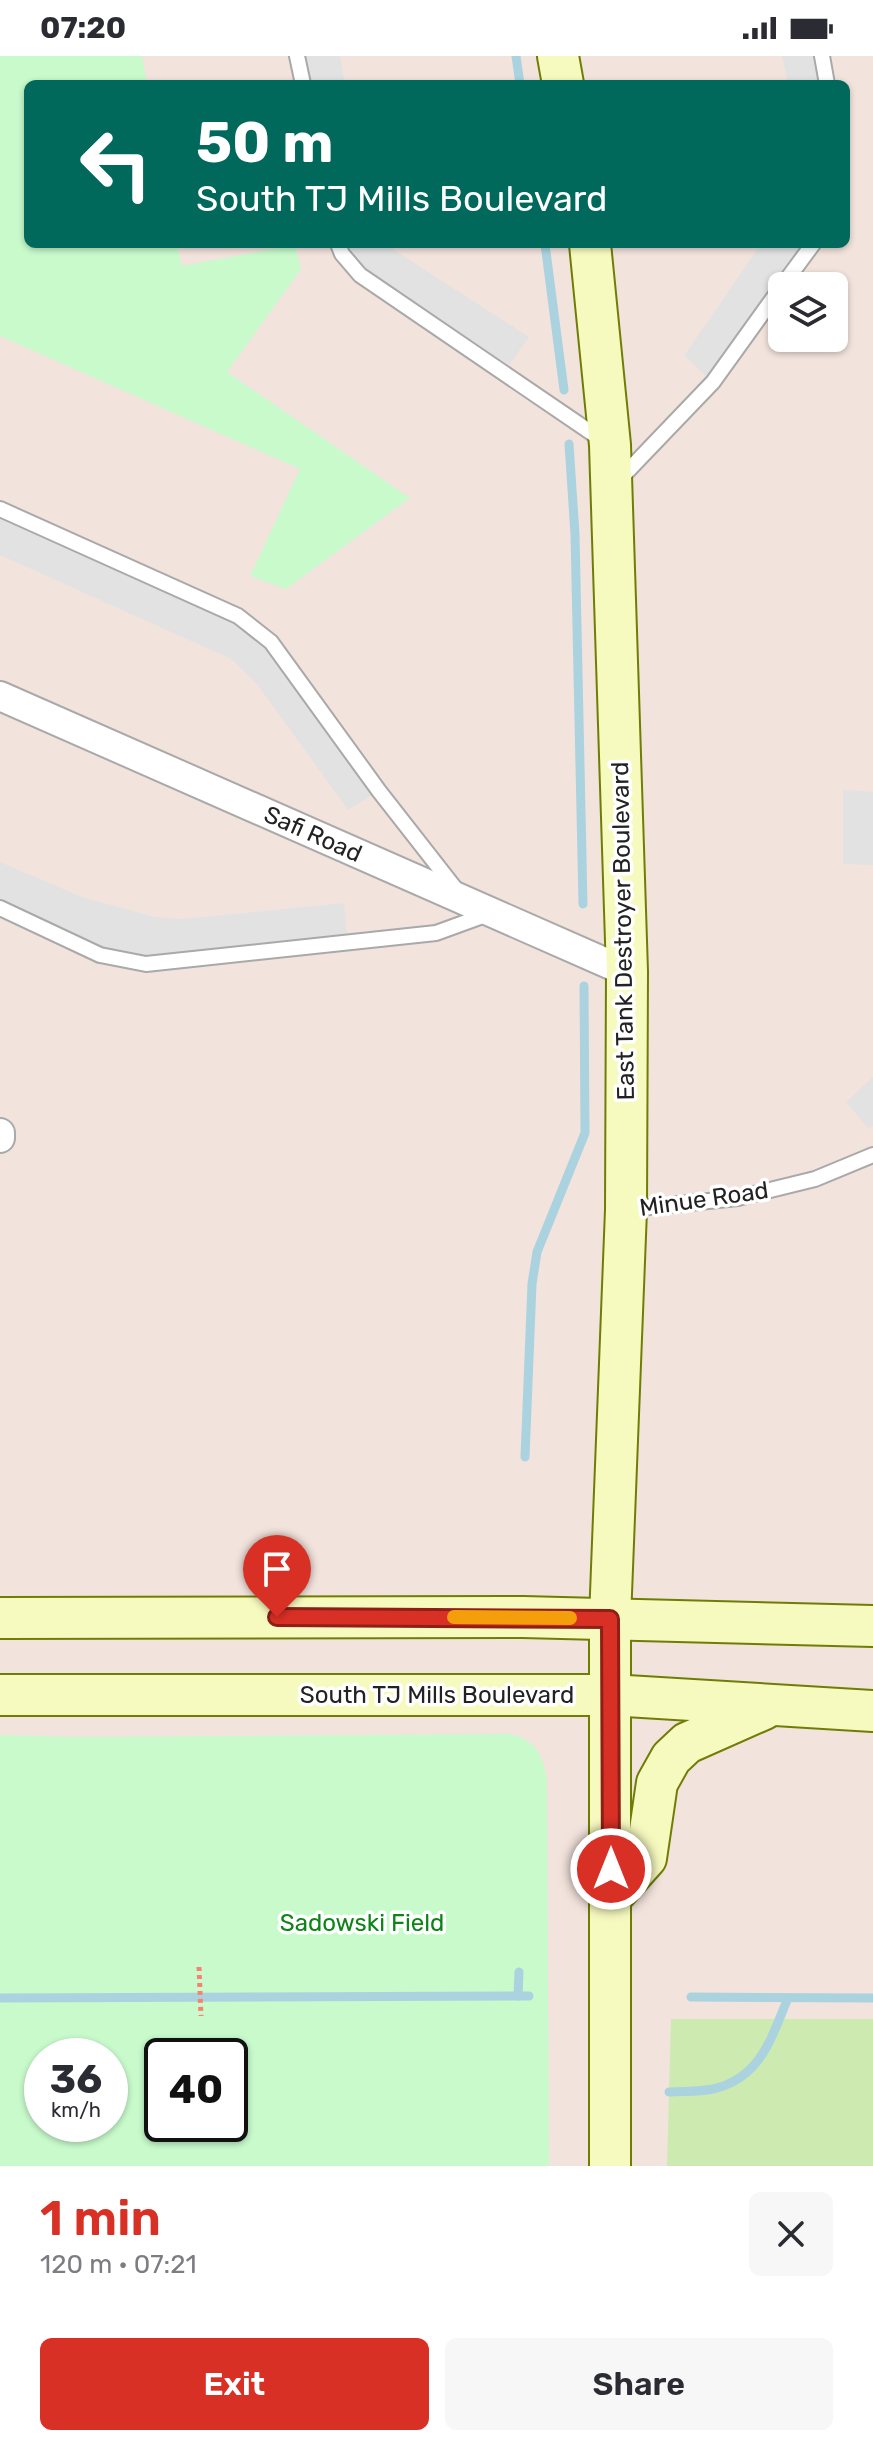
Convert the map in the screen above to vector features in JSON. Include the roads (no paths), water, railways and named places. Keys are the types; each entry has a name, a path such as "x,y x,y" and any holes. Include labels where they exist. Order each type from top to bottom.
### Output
{"street":[{"path":"558,56 562,80"},
{"name":"East Tank Destroyer Boulevard","path":"590,248 610,445 627,972 626,1210 610,1619 610,2166"},
{"name":"Safi Road","path":"0,696 627,972"},
{"path":"0,1618 610,1619 873,1626"},
{"name":"South TJ Mills Boulevard","path":"0,1695 610,1695 873,1711"},
{"path":"611,1897 646,1858 657,1783 671,1758 687,1743 773,1705"}],"lane":[{"path":"297,56 302,80"},
{"path":"822,56 826,80"},
{"path":"340,248 360,275 610,445"},
{"path":"792,272 810,248"},
{"path":"611,488 713,382 768,305"},
{"path":"0,509 238,616 271,642 379,791 465,901"},
{"path":"0,908 100,955 146,964 436,933 491,913"},
{"name":"Minue Road","path":"626,1210 738,1198 815,1179 873,1155"}],"waterway":[{"path":"516,56 519,80"},
{"path":"546,248 564,390"},
{"path":"569,444 575,534 583,904"},
{"path":"525,1457 532,1284 537,1252 585,1133 584,986"},
{"path":"518,1996 519,1972"},
{"path":"0,1998 529,1996"},
{"path":"691,1997 873,1998"},
{"path":"669,2092 713,2089 743,2076 762,2054 788,1998"}],"park label":[{"name":"Sadowski Field","path":"362,1923"}]}
